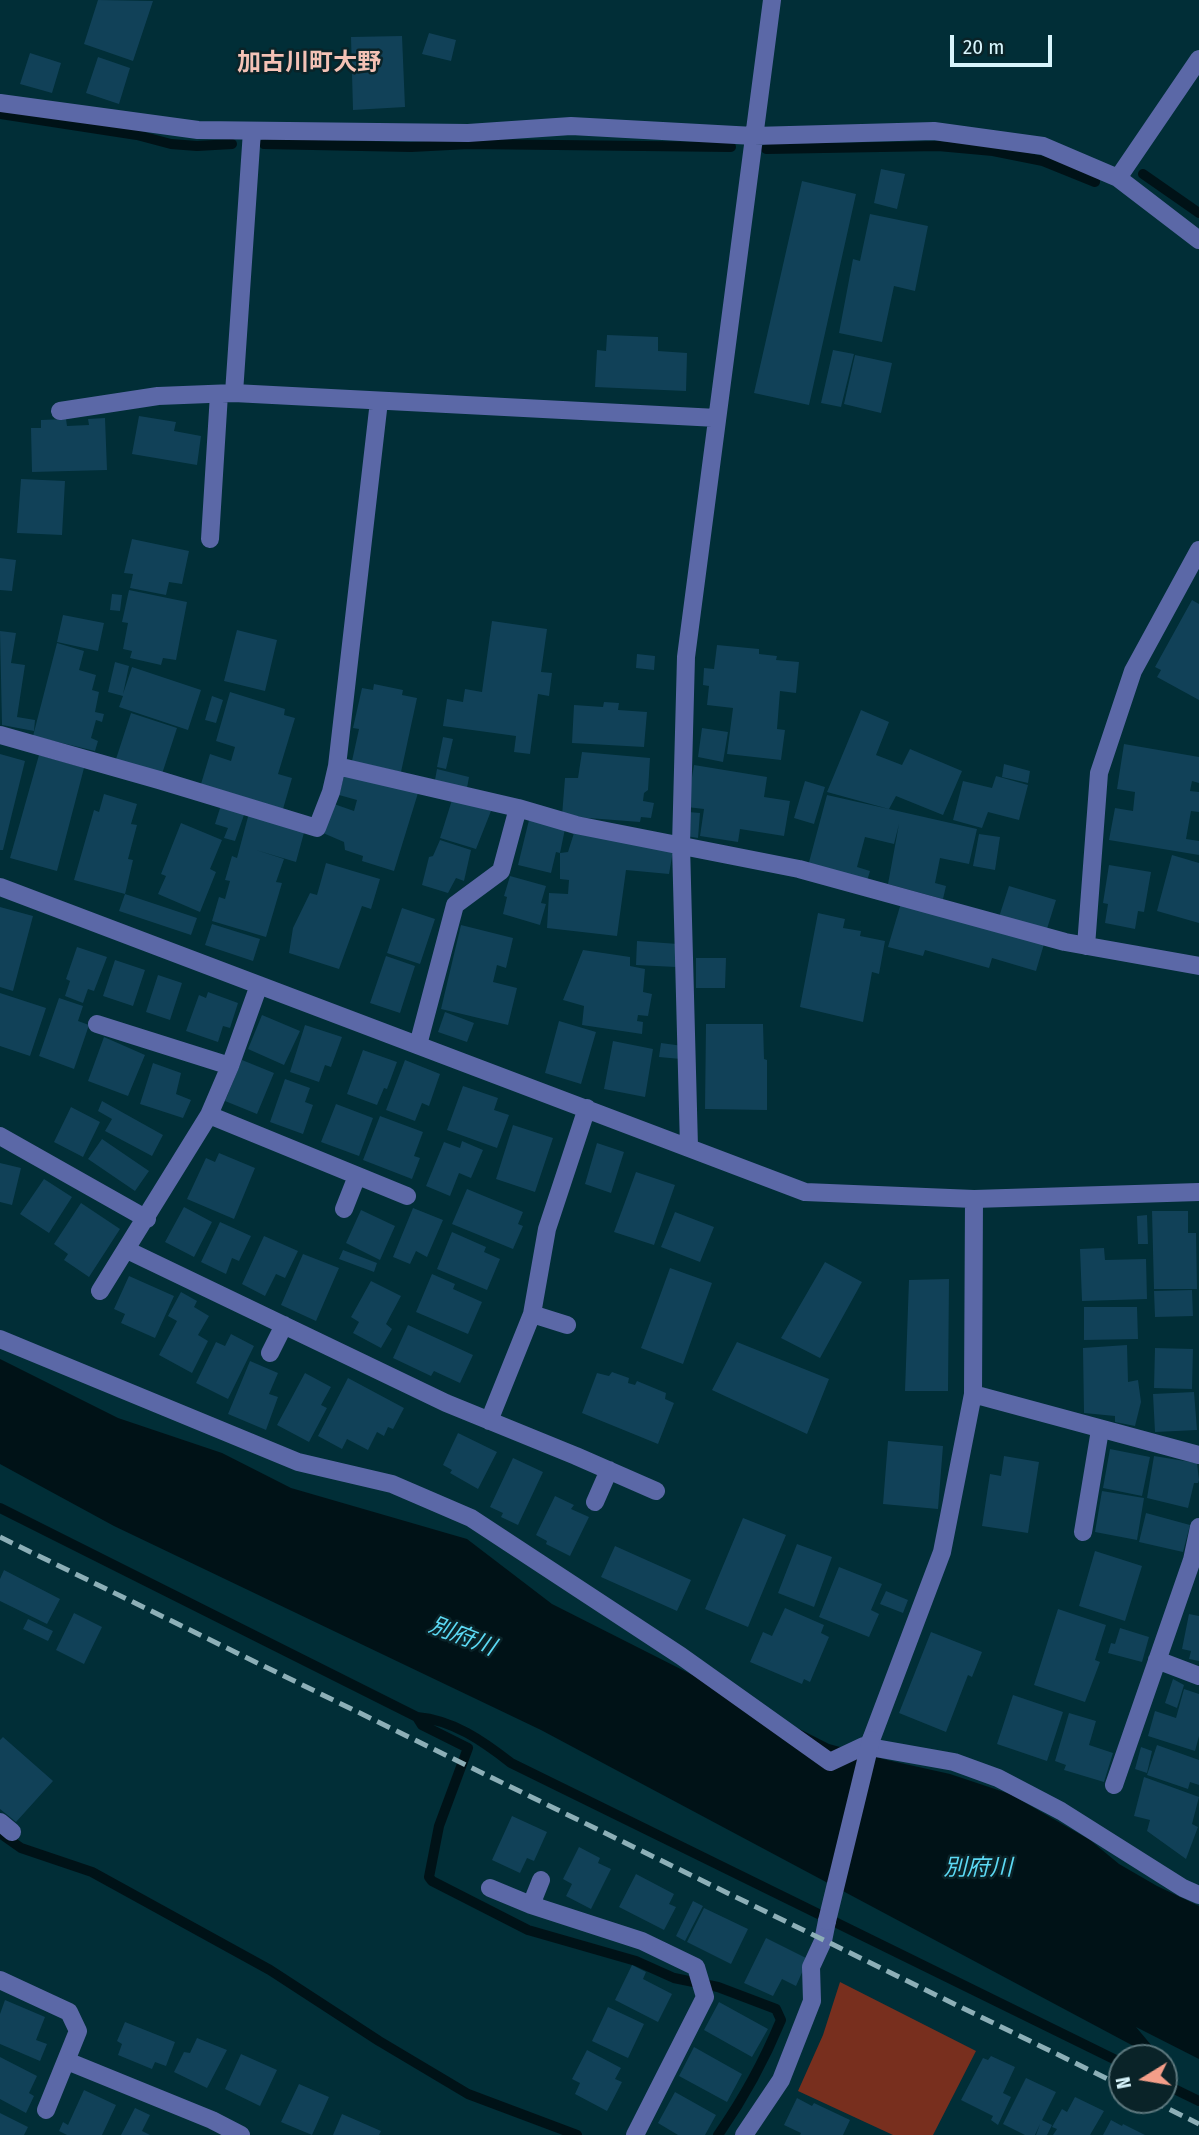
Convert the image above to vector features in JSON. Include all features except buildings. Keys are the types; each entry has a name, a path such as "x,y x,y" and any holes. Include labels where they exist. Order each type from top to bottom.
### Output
{"street":[{"path":"689,1147 681,845 686,657 772,0"},
{"path":"1118,178 1199,60"},
{"path":"0,103 198,130 468,133 571,126 754,136 934,131 1044,146 1118,178 1199,240"},
{"path":"210,539 252,131"},
{"path":"60,411 158,396 226,394 717,418"},
{"path":"0,735 317,828 331,792 337,766 379,401"},
{"path":"1086,946 1099,773 1133,671 1199,550"},
{"path":"337,766 518,808 576,825 799,869 1065,942 1199,966"},
{"path":"418,1045 455,905 501,871 518,808"},
{"path":"0,887 805,1192 974,1199 1199,1192"},
{"path":"100,1291 209,1115 230,1066 258,985"},
{"path":"97,1024 230,1066"},
{"path":"489,1420 532,1314 547,1229 587,1108"},
{"path":"209,1115 407,1196"},
{"path":"0,1136 147,1219"},
{"path":"344,1209 357,1176"},
{"path":"744,2135 781,2080 812,2001 811,1967 822,1941 871,1740 942,1552 973,1394 974,1199"},
{"path":"127,1250 446,1403 656,1492"},
{"path":"532,1314 566,1325"},
{"path":"270,1353 284,1325"},
{"path":"0,1339 299,1462 392,1483 471,1517 681,1656 830,1762 864,1746 954,1762 998,1778 1062,1811 1183,1888 1199,1895"},
{"path":"973,1394 1199,1455"},
{"path":"1083,1532 1100,1430"},
{"path":"595,1502 609,1470"},
{"path":"1114,1785 1157,1660 1195,1562 1199,1527"},
{"path":"1157,1660 1199,1676"},
{"path":"530,1905 541,1880"},
{"path":"491,1888 530,1905 642,1941 696,1967 705,1997 635,2135"},
{"path":"0,1980 69,2012 78,2032 46,2110"},
{"path":"67,2061 212,2120 241,2135"}],"shaded area":[{"path":"840,1982 976,2051 933,2135 893,2135 798,2091 823,2035"}],"water":[{"name":"別府川","path":"0,1359 118,1418 222,1453 291,1488 467,1539 552,1604 829,1744 950,1774 1010,1794 1090,1840 1119,1864 1199,1906 1199,2059 1178,2048 1178,2044 1169,2044 1136,2027 1150,2044 1130,2044 541,1730 114,1526 0,1464"}],"waterway":[{"path":"0,114 137,135 171,144 232,144"},
{"path":"264,144 731,147"},
{"path":"766,149 938,146 993,151 1043,161 1095,182"},
{"path":"1143,174 1199,213"},
{"path":"0,1508 417,1717 455,1727 490,1747 511,1763 1108,2056"},
{"path":"417,1717 422,1725 468,1748 439,1826 429,1877 432,1881 528,1930 636,1961 674,1978 718,1987 776,2009 781,2020 768,2050 718,2135"},
{"path":"0,1833 21,1848 92,1872 270,1970 379,2041 468,2094 577,2135"},
{"path":"1178,2091 1199,2101"}],"railway":[{"path":"0,1537 1108,2079"},
{"path":"1178,2114 1199,2124"}],"district":[{"name":"加古川町大野","path":"309,63"}]}
